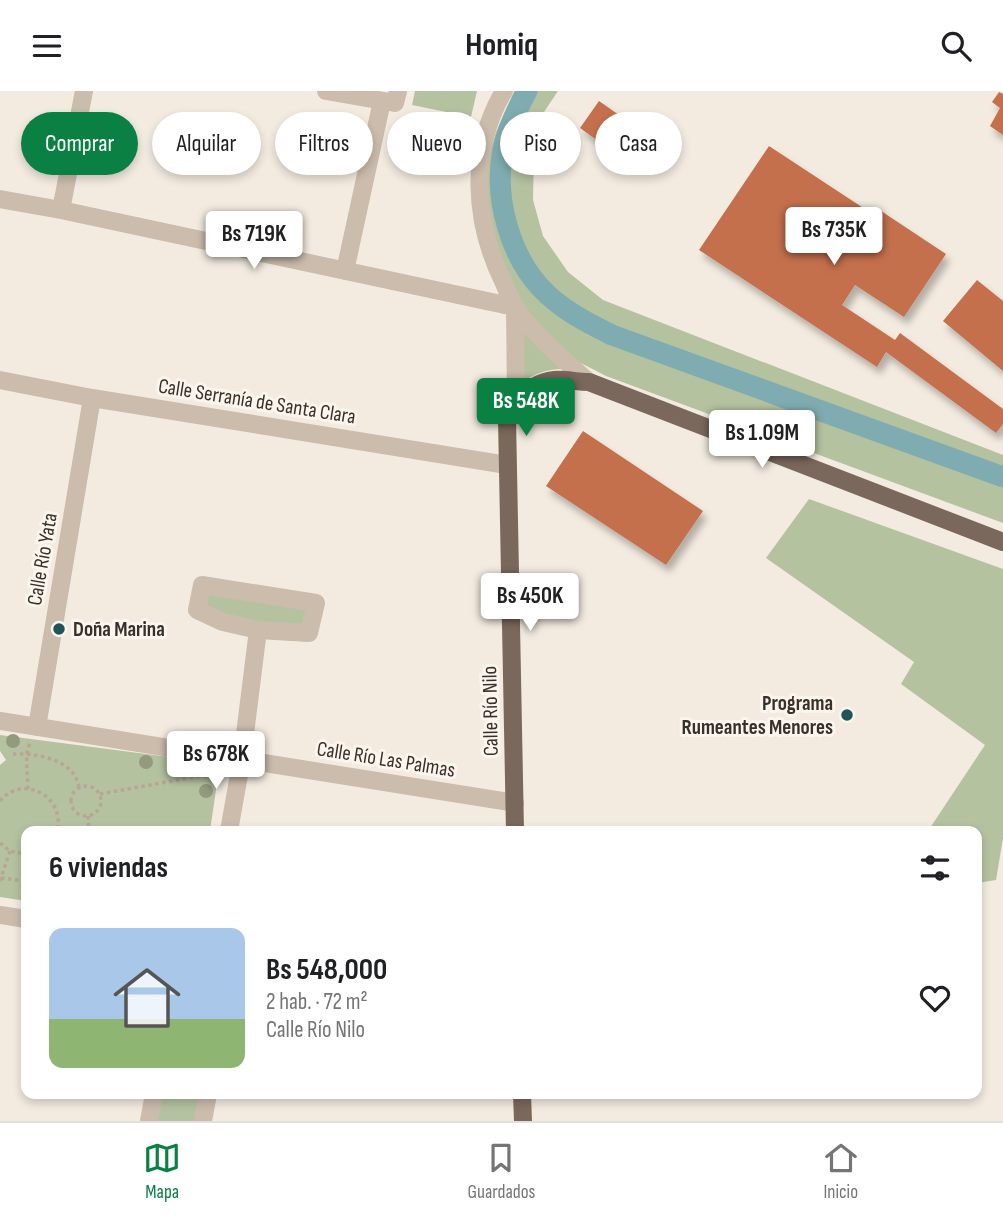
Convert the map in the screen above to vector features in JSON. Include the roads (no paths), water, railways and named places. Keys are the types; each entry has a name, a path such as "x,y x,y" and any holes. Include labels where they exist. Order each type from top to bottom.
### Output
{"main road":[{"path":"516,403 531,388 552,380 589,382 1003,542"},
{"name":"Calle Río Nilo","path":"515,826 507,418 516,403"},
{"path":"522,1099 523,1121"}],"street":[{"path":"61,210 84,91"},
{"path":"326,91 392,99 345,271"},
{"path":"504,91 487,131 480,163 482,223 494,263 515,307 545,343 589,382"},
{"path":"0,199 515,307"},
{"path":"515,307 516,403"},
{"name":"Calle Serranía de Santa Clara","path":"0,380 92,398 507,465"},
{"name":"Calle Río Yata","path":"37,727 92,398"},
{"path":"202,585 316,603 309,633 258,630 223,622 197,610 202,585"},
{"path":"230,826 242,758 258,630"},
{"name":"Calle Río Las Palmas","path":"0,721 515,803"},
{"path":"0,915 21,918"},
{"path":"149,1121 153,1099"},
{"path":"203,1121 207,1099"}],"waterway":[{"path":"527,91 511,123 503,147 500,173 503,208 520,259 529,274 556,302 612,335 1003,477"}],"place":[{"name":"Doña Marina","path":"59,629"},
{"name":"Programa Rumeantes Menores","path":"847,715"}]}
